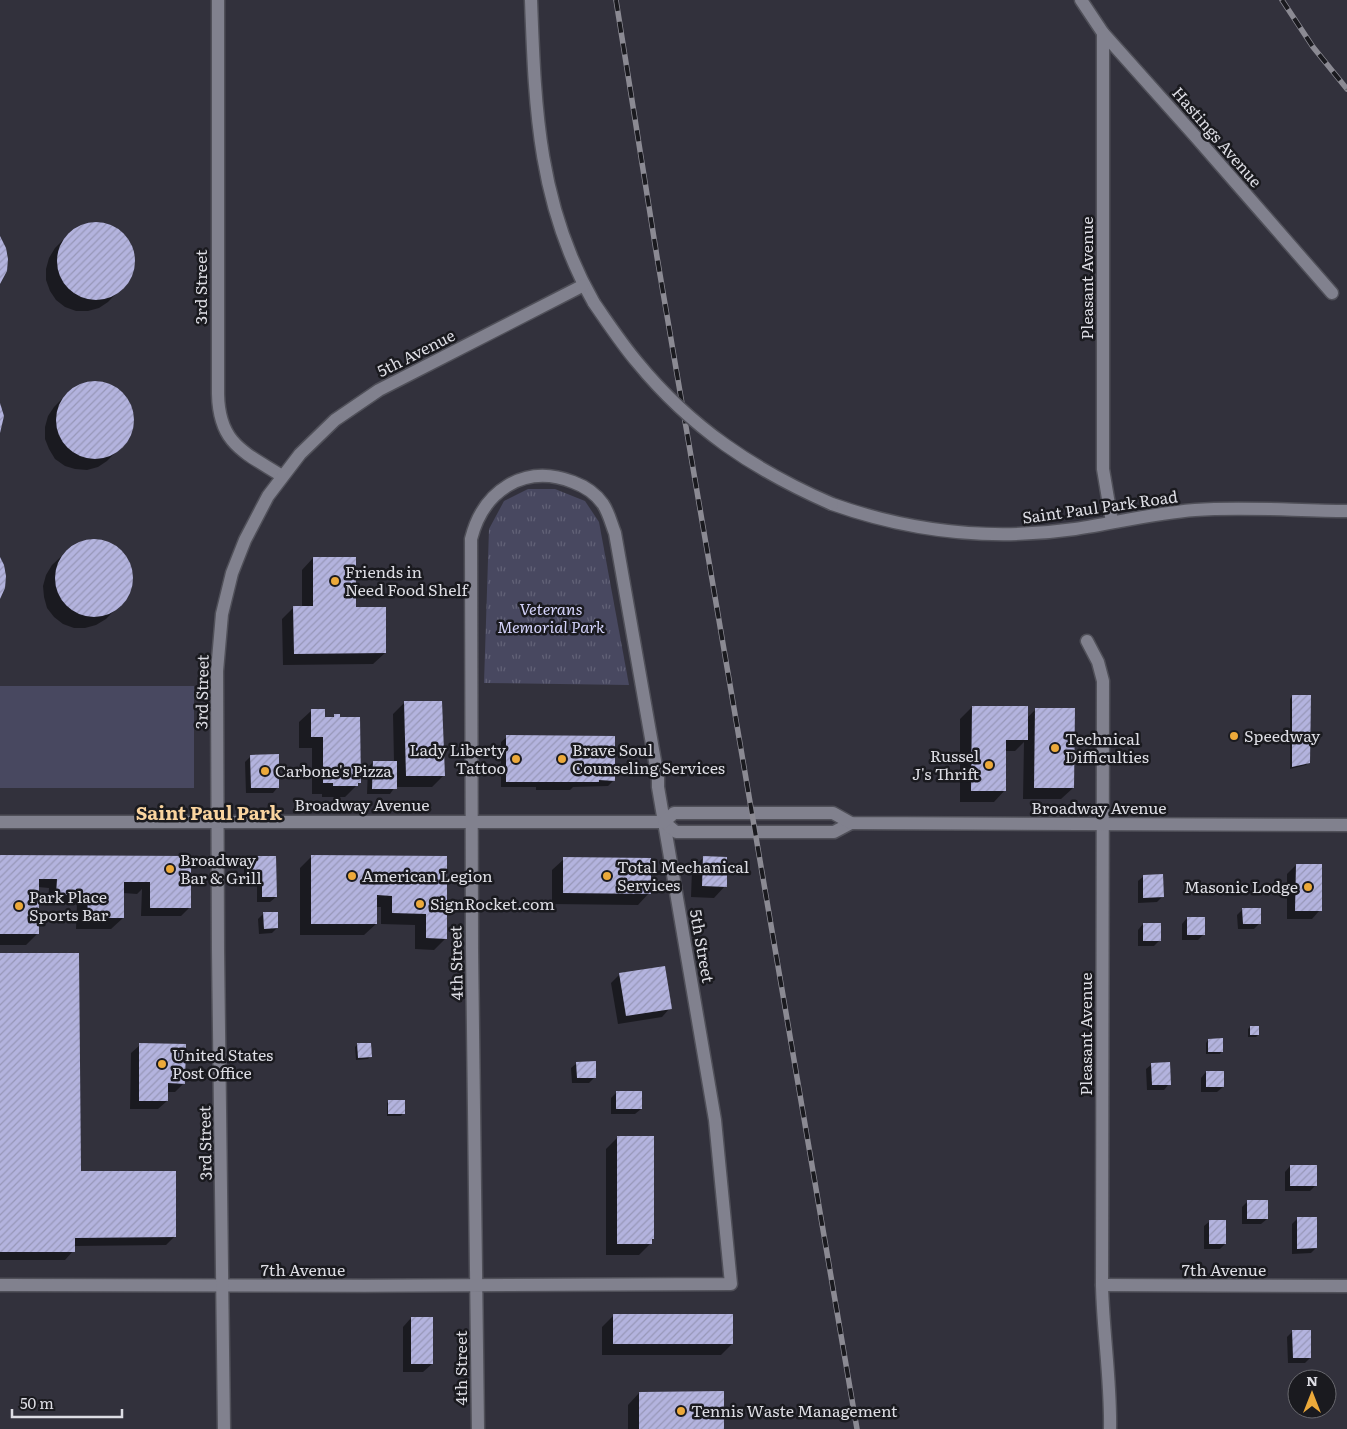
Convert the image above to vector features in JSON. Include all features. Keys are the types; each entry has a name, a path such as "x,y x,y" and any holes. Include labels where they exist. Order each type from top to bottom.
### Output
{"street":[{"name":"3rd Street","path":"218,0 219,414 223,427 234,442 282,476 260,509 245,540 232,574 222,614 217,672 224,1429"},
{"name":"Saint Paul Park Road","path":"531,0 539,140 561,230 584,285 620,341 647,374 686,415 750,463 832,504 894,522 934,530 976,534 1044,533 1206,509 1347,511"},
{"name":"Hastings Avenue","path":"1081,0 1103,33 1332,293"},
{"name":"Pleasant Avenue","path":"1103,33 1103,469 1112,522"},
{"name":"5th Avenue","path":"282,476 324,429 360,401 584,285"},
{"name":"4th Street","path":"478,1429 472,949 471,539 475,524 492,498 506,486 523,479 541,475"},
{"name":"5th Street","path":"541,475 562,478 579,484 593,493 603,504 612,525 658,778 715,1120 731,1284 606,1286"},
{"name":"Pleasant Avenue","path":"1087,641 1098,662 1103,682 1102,1286 1110,1429"},
{"name":"Broadway Avenue","path":"664,822 674,813 833,813 851,823"},
{"name":"Broadway Avenue","path":"0,822 664,822 676,832 834,832 851,823 1347,825"},
{"name":"7th Avenue","path":"0,1285 606,1286"},
{"name":"7th Avenue","path":"1102,1286 1347,1286"}],"green space":[{"name":"Veterans Memorial Park","path":"528,489 555,489 585,501 599,522 629,685 484,683 489,529 504,501"},
{"path":"0,686 194,686 194,788 0,788"}],"building":[{"path":"96,222 111,225 124,233 132,246 135,261 132,276 124,289 111,297 96,300 81,297 68,289 60,276 57,261 60,246 68,233 81,225"},
{"path":"0,236 6,248 8,259 7,271 0,284"},
{"path":"95,381 110,384 123,392 131,405 134,420 131,435 123,448 110,456 95,459 80,456 67,448 59,435 56,420 59,405 67,392 80,384"},
{"path":"0,403 4,416 0,433"},
{"path":"94,539 109,542 122,550 130,563 133,578 130,593 122,606 109,614 94,617 79,614 66,606 58,593 55,578 58,563 66,550 79,542"},
{"path":"0,557 6,576 5,588 0,599"},
{"name":"Friends in Need Food Shelf","path":"313,557 356,557 356,607 386,607 386,653 294,654 293,606 313,606"},
{"path":"1292,695 1311,695 1310,763 1292,767"},
{"path":"404,701 442,701 445,776 406,776"},
{"name":"Russel J's Thrift","path":"972,706 1028,706 1028,740 1006,740 1006,791 971,791"},
{"name":"Technical Difficulties","path":"1035,708 1075,708 1074,788 1034,788"},
{"path":"311,709 325,709 325,717 334,717 334,714 340,714 340,717 360,717 361,783 358,783 358,786 333,786 333,783 323,783 323,737 311,737"},
{"path":"506,735 615,736 615,781 506,782"},
{"name":"Carbone's Pizza","path":"279,754 279,788 251,788 250,755"},
{"path":"373,761 397,761 397,789 372,789"},
{"path":"0,855 191,856 191,908 150,908 150,882 124,882 124,918 87,918 88,895 56,895 57,879 39,879 39,934 0,934"},
{"path":"311,855 447,856 447,939 426,938 426,914 392,913 392,896 377,895 377,924 311,924"},
{"path":"249,856 276,856 277,897 262,897 262,871 249,871"},
{"path":"703,856 727,857 727,887 702,886"},
{"name":"Total Mechanical Services","path":"563,857 651,858 651,894 563,893"},
{"name":"Masonic Lodge","path":"1296,864 1322,864 1322,911 1295,911"},
{"path":"1163,874 1164,897 1143,898 1143,875"},
{"path":"1242,908 1261,908 1261,924 1243,924"},
{"path":"263,912 278,912 278,928 264,929"},
{"path":"1187,917 1205,917 1205,935 1187,935"},
{"path":"1143,923 1161,923 1161,941 1143,941"},
{"path":"0,953 79,953 81,1171 176,1171 176,1237 75,1238 75,1252 0,1252"},
{"path":"665,966 672,1009 626,1016 619,973"},
{"path":"1250,1026 1259,1026 1259,1035 1250,1035"},
{"path":"1223,1038 1223,1052 1208,1052 1208,1039"},
{"name":"United States Post Office","path":"139,1043 186,1044 185,1084 168,1083 168,1101 139,1101"},
{"path":"357,1043 371,1043 372,1057 358,1058"},
{"path":"596,1061 596,1078 577,1078 576,1062"},
{"path":"1170,1062 1171,1085 1152,1085 1151,1063"},
{"path":"1206,1071 1224,1071 1224,1087 1206,1087"},
{"path":"616,1091 642,1091 642,1109 616,1109"},
{"path":"388,1100 405,1100 405,1114 388,1114"},
{"path":"617,1136 654,1136 654,1239 652,1239 652,1244 617,1244"},
{"path":"1290,1165 1317,1165 1317,1186 1290,1186"},
{"path":"1247,1200 1268,1200 1268,1219 1247,1219"},
{"path":"1297,1217 1317,1217 1317,1248 1297,1249"},
{"path":"1209,1220 1226,1220 1226,1244 1209,1244"},
{"path":"613,1314 733,1314 733,1344 613,1344"},
{"path":"411,1317 433,1317 433,1364 411,1364"},
{"path":"1292,1330 1311,1330 1311,1358 1293,1358"},
{"name":"Tennis Waste Management","path":"724,1391 724,1429 639,1429 639,1392"}],"railway":[{"path":"616,0 657,257 857,1429"},
{"path":"1282,0 1313,47 1347,89"}],"place":[{"name":"Friends in Need Food Shelf","path":"335,581"},
{"name":"Speedway","path":"1234,736"},
{"name":"Technical Difficulties","path":"1055,748"},
{"name":"Lady Liberty Tattoo","path":"516,759"},
{"name":"Brave Soul Counseling Services","path":"562,759"},
{"name":"Russel J's Thrift","path":"989,765"},
{"name":"Carbone's Pizza","path":"265,771"},
{"name":"Broadway Bar & Grill","path":"170,869"},
{"name":"American Legion","path":"352,876"},
{"name":"Total Mechanical Services","path":"607,876"},
{"name":"Masonic Lodge","path":"1308,887"},
{"name":"SignRocket.com","path":"420,904"},
{"name":"Park Place Sports Bar","path":"19,906"},
{"name":"United States Post Office","path":"162,1064"},
{"name":"Tennis Waste Management","path":"681,1411"}],"district":[{"name":"Saint Paul Park","path":"209,813"}]}
